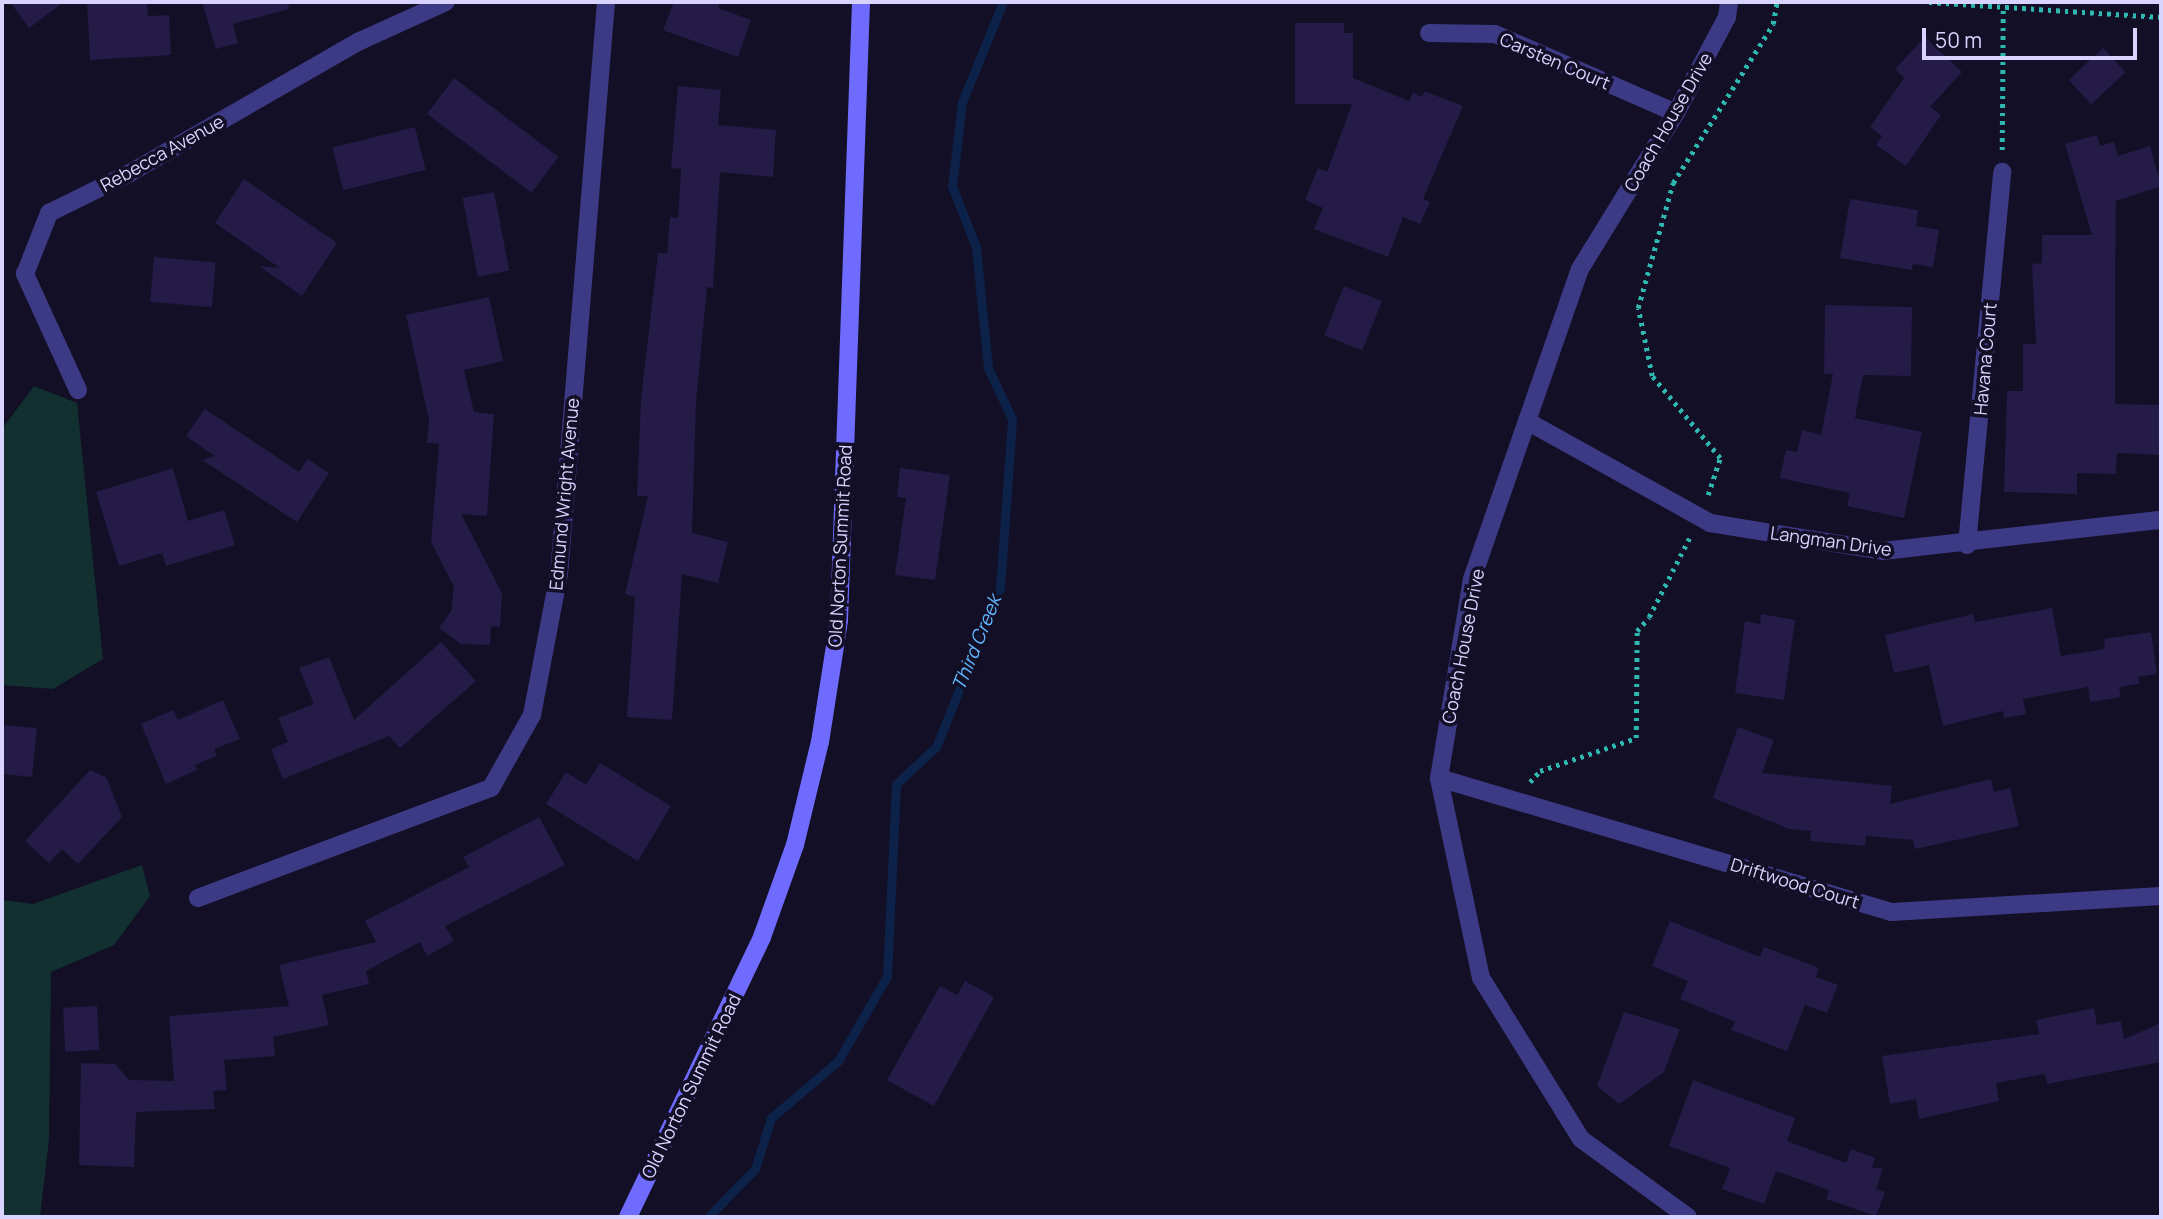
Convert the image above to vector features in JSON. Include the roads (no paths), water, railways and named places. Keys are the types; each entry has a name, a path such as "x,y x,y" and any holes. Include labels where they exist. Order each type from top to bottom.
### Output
{"main road":[{"name":"Old Norton Summit Road","path":"628,1217 762,937 795,845 820,742 839,620 861,2"}],"street":[{"name":"Rebecca Avenue","path":"78,390 25,274 49,213 130,173 360,41 446,2"},
{"name":"Edmund Wright Avenue","path":"198,898 491,788 532,715 559,574 606,2"},
{"name":"Coach House Drive","path":"1688,1217 1581,1139 1481,978 1439,778 1472,579 1580,269 1676,113 1727,18 1729,2"},
{"name":"Carsten Court","path":"1429,33 1495,34 1676,113"},
{"name":"Havana Court","path":"1967,545 2002,172"},
{"name":"Langman Drive","path":"1527,421 1700,518 1884,551 1967,545 2161,520"},
{"name":"Driftwood Court","path":"1439,778 1892,912 2161,897"}],"waterway":[{"name":"Third Creek","path":"708,1217 755,1169 771,1118 838,1061 887,976 896,784 936,747 1000,588 1012,419 988,368 976,247 952,186 962,102 1003,2"}]}
